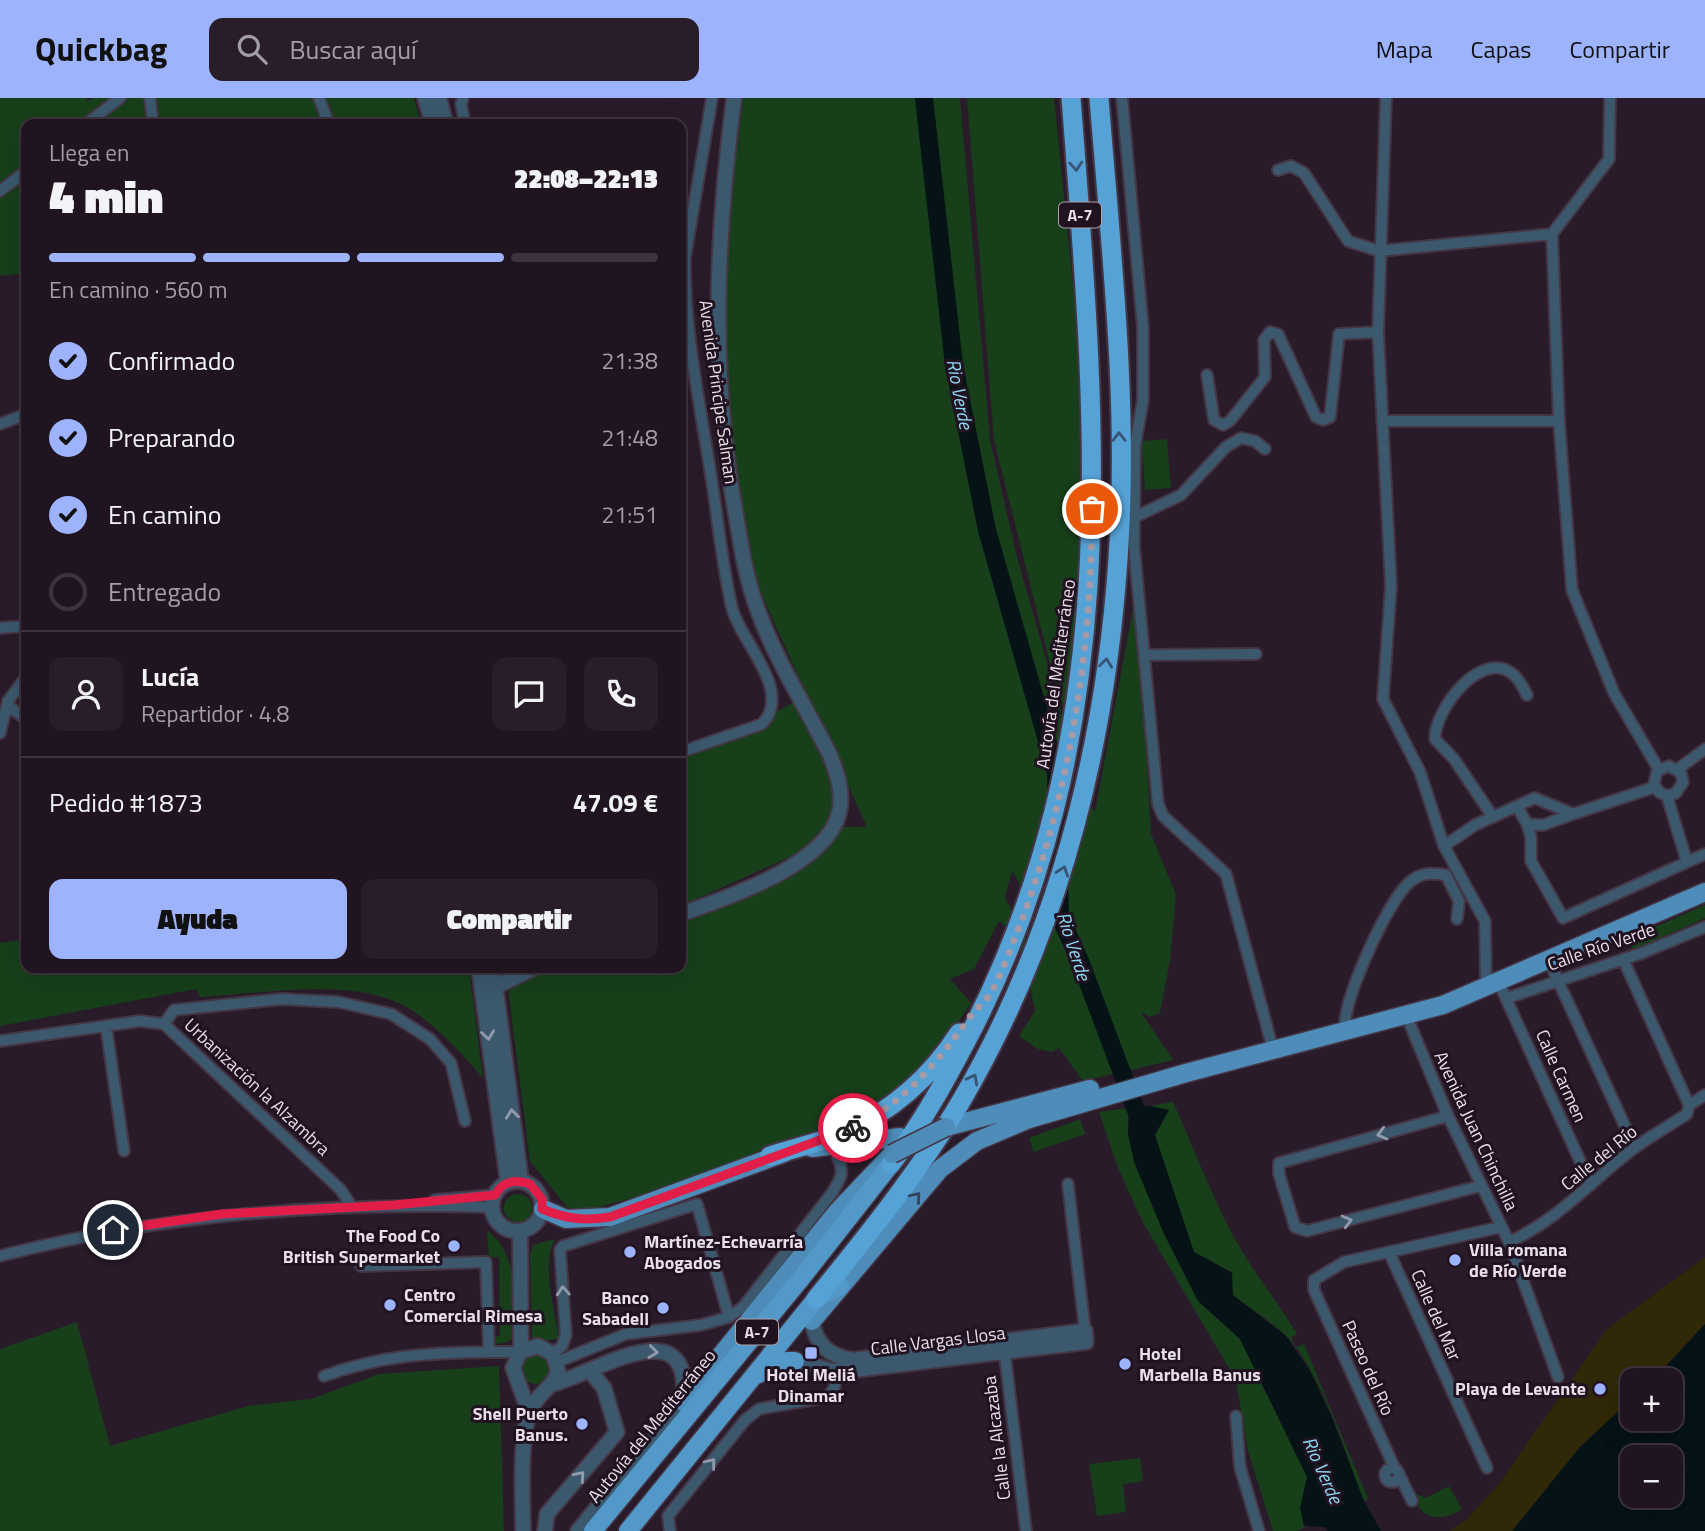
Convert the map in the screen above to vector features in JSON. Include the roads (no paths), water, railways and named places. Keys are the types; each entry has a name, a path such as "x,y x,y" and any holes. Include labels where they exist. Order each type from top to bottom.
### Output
{"highway":[{"name":"Autovía del Mediterráneo","path":"584,1529 891,1159 937,1096 1010,949 1053,820 1078,697 1092,560 1089,333 1071,98"},
{"name":"A-7","path":"628,1531 754,1376 813,1316 865,1238 938,1139 977,1071 1022,981 1067,857 1095,731 1118,558 1116,328 1099,98"},
{"path":"770,1156 844,1133 890,1106 935,1066 972,1014 988,998"},
{"path":"813,1316 840,1286"},
{"path":"754,1376 787,1360 795,1361"}],"main road":[{"path":"1185,1069 1271,1042 1497,987 1705,881"},
{"path":"542,1209 566,1219 588,1221 610,1217 770,1156 900,1137 1084,1096 1185,1069 1407,1017 1497,987 1705,892"},
{"path":"840,1286 928,1183 964,1148 1084,1096"},
{"path":"683,1402 837,1212 891,1159 953,1125"}],"street":[{"path":"93,119 120,98"},
{"path":"150,98 152,119"},
{"path":"319,98 327,119"},
{"path":"425,98 431,119"},
{"path":"439,98 445,119"},
{"path":"463,98 461,104 464,119"},
{"name":"Avenida Principe Salman","path":"686,252 712,98"},
{"path":"686,912 742,890 811,853 826,840 840,811 838,777 830,755 758,610 746,570 726,464 718,382 718,272 722,195 734,98"},
{"path":"1122,98 1143,328 1143,399 1135,446 1133,518 1158,804 1163,816 1226,874 1271,1042"},
{"path":"1386,98 1378,332 1391,586 1383,699 1420,772 1444,846 1485,921 1497,987"},
{"path":"1611,98 1609,159 1552,234 1559,421 1572,590 1614,694 1659,770"},
{"path":"1278,170 1291,166 1304,173 1348,241 1379,251 1552,234"},
{"path":"0,191 21,175"},
{"name":"Avenida Principe Salman","path":"686,290 698,392 733,610 770,684 770,715 762,724 686,750"},
{"path":"1206,374 1214,421 1223,425 1230,421 1265,377 1264,340 1270,332 1278,334 1316,417 1323,420 1330,416 1339,334 1378,332"},
{"path":"0,424 21,416"},
{"path":"1382,421 1559,421"},
{"path":"1133,518 1181,495 1226,447 1241,438 1255,441 1265,449"},
{"path":"0,628 21,626"},
{"path":"1144,655 1256,654"},
{"path":"1493,817 1468,778 1435,739 1434,730 1469,677 1488,670 1501,670 1515,675 1527,695"},
{"path":"0,733 7,705 21,684"},
{"path":"7,705 21,715"},
{"path":"1678,769 1705,749"},
{"path":"1667,796 1676,793 1682,786 1683,777 1678,769 1669,766 1659,770 1653,780 1655,787 1667,796 1687,862"},
{"path":"1527,824 1543,825 1655,787"},
{"path":"1444,846 1493,817 1535,798 1573,814"},
{"path":"1517,806 1531,837 1531,861 1563,918 1705,854"},
{"path":"1345,1024 1346,1003 1379,930 1409,883 1426,873 1446,875 1459,901 1457,919"},
{"name":"Calle Río Verde","path":"1497,987 1557,980 1623,959 1705,926"},
{"path":"1623,959 1689,1105"},
{"path":"1549,961 1634,1148"},
{"path":"480,973 514,1182"},
{"path":"494,973 514,1182"},
{"path":"495,987 524,973"},
{"name":"Calle Carmen","path":"1497,987 1591,1185"},
{"path":"164,1024 174,1010 282,999 339,1002 391,1014 430,1039 452,1063 466,1121"},
{"name":"Avenida Juan Chinchilla","path":"1407,1017 1448,1116 1509,1242 1558,1377"},
{"name":"Urbanización la Alzambra","path":"0,1041 140,1021 164,1024 341,1190 352,1207"},
{"path":"106,1026 124,1151"},
{"name":"Calle del Río","path":"1509,1242 1561,1212 1634,1148 1687,1114 1689,1105 1705,1095"},
{"path":"1448,1116 1279,1163 1279,1174 1295,1227 1307,1231 1480,1186"},
{"path":"555,1358 626,1334 701,1325 729,1317 743,1307 832,1193 842,1176 843,1166 837,1157"},
{"path":"0,1256 113,1230 222,1214 493,1201 514,1182 530,1184 542,1199 542,1209 533,1227 520,1231 504,1228 493,1201"},
{"path":"1068,1184 1086,1336"},
{"path":"555,1358 566,1335 560,1250 563,1246 697,1204 729,1317"},
{"path":"1388,1252 1501,1227"},
{"path":"520,1231 522,1321 514,1374 529,1412 523,1469 523,1531"},
{"name":"Paseo del Río","path":"1388,1252 1344,1262 1314,1280 1314,1290 1412,1501"},
{"name":"Calle del Mar","path":"1388,1252 1486,1468"},
{"path":"361,1266 486,1262 494,1352"},
{"path":"670,1531 668,1516 745,1420 759,1409 827,1397 834,1389 838,1365 826,1350 813,1316"},
{"path":"522,1321 527,1339 555,1358 558,1371 550,1386 529,1412"},
{"name":"Calle Vargas Llosa","path":"795,1361 838,1365 878,1362 1086,1336"},
{"path":"324,1376 364,1362 396,1356 519,1353 538,1346"},
{"name":"Calle la Alcazaba","path":"1004,1347 1026,1531"},
{"path":"520,1386 533,1392 635,1351 662,1352 672,1357 681,1369 685,1384 683,1402 584,1529"},
{"path":"545,1531 547,1514 614,1437 618,1427 604,1388 589,1370"},
{"path":"1236,1416 1240,1467 1259,1531"}],"water":[{"path":"1149,1106 1169,1110 1155,1135 1194,1252 1232,1273 1233,1295 1286,1336 1310,1371 1332,1418 1364,1501 1381,1531 1328,1531 1325,1527 1304,1526 1300,1508 1307,1477 1240,1339 1198,1301 1164,1234 1134,1162 1128,1134 1129,1108"},
{"path":"1705,1324 1705,1531 1512,1531 1580,1447 1620,1410 1620,1431 1683,1431 1683,1368 1664,1368"}],"waterway":[{"name":"Rio Verde","path":"924,98 954,365 987,530 1056,772 1060,917 1080,961 1143,1129"}],"place":[{"name":"The Food Co British Supermarket","path":"454,1246"},
{"name":"Martínez-Echevarría Abogados","path":"630,1252"},
{"name":"Villa romana de Río Verde","path":"1455,1260"},
{"name":"Centro Comercial Rimesa","path":"390,1305"},
{"name":"Banco Sabadell","path":"663,1308"},
{"name":"Hotel Meliá Dinamar","path":"811,1353"},
{"name":"Hotel Marbella Banus","path":"1125,1364"},
{"name":"Playa de Levante","path":"1600,1389"},
{"name":"Shell Puerto Banus.","path":"582,1424"}]}
